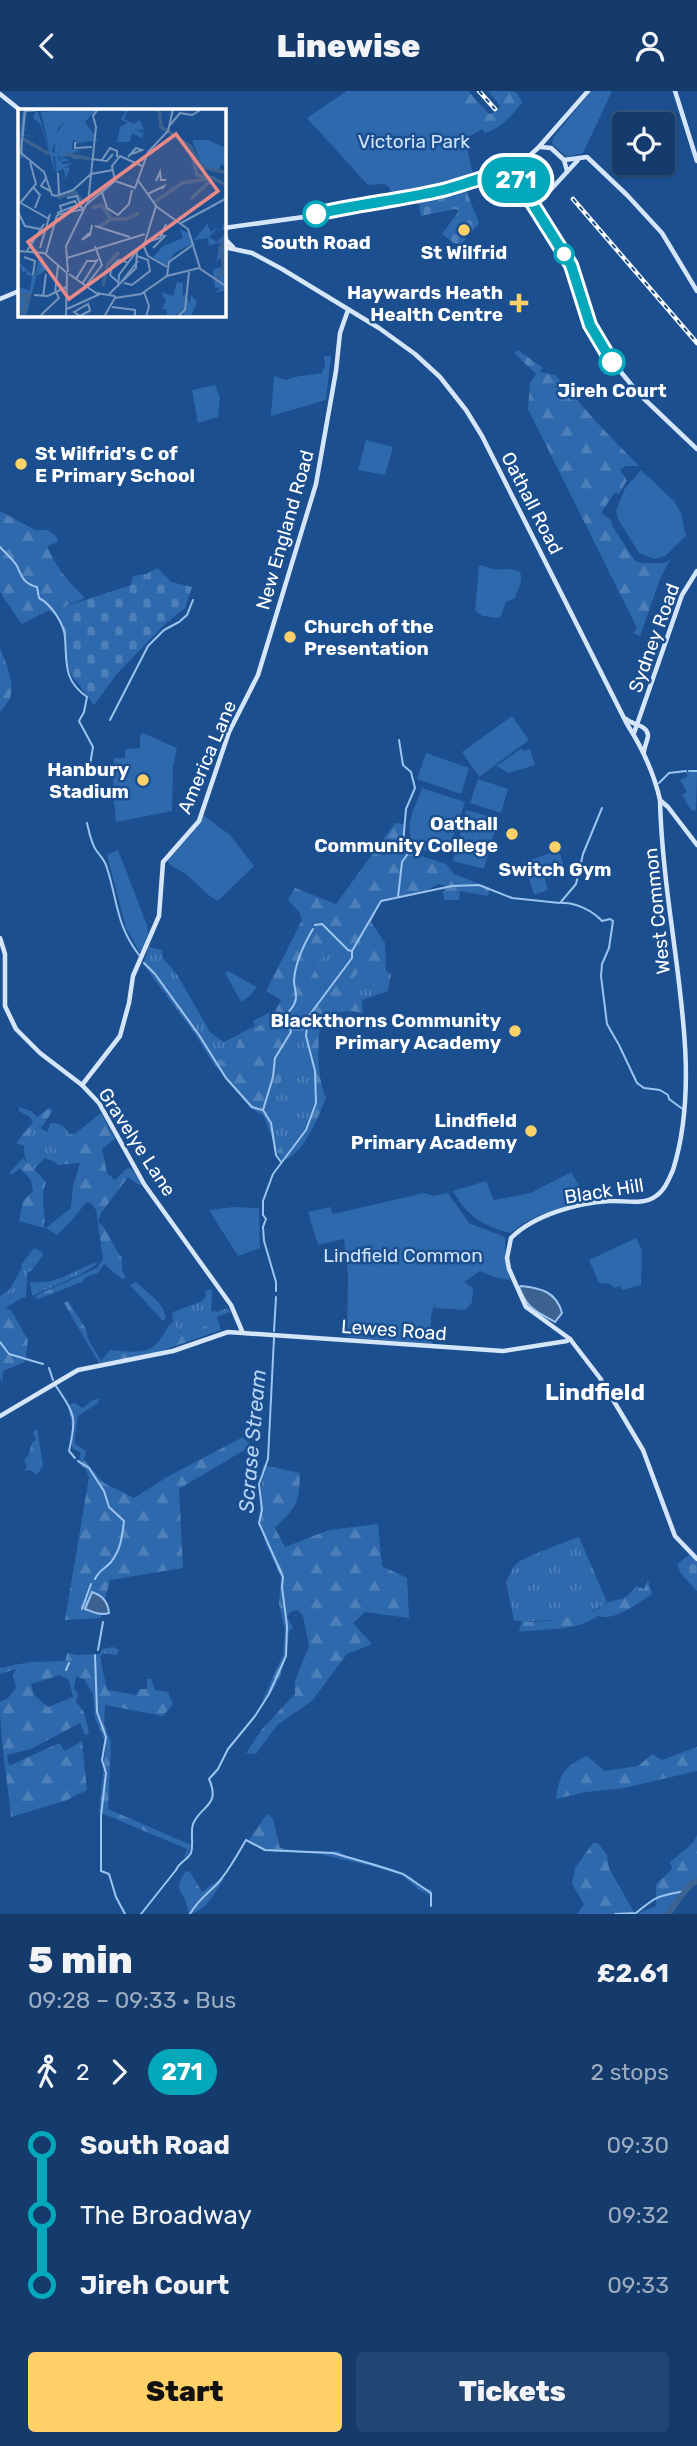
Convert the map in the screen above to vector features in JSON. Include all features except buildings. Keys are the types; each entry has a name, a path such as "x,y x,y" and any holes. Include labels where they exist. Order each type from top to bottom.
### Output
{"main road":[{"path":"226,237 234,227 311,216 431,193 499,174 517,166 538,148 588,91"},
{"path":"675,91 697,161"},
{"path":"0,94 19,109"},
{"path":"550,135 551,148"},
{"path":"538,148 551,148 564,160 567,171"},
{"path":"564,160 585,157 627,195 662,233 697,291"},
{"path":"531,201 536,203 543,198 579,159"},
{"path":"517,166 514,172 519,182 574,273 586,315 606,354 639,394 697,449"},
{"path":"499,174 511,174 519,182"},
{"path":"539,213 543,198"},
{"name":"Oathall Road","path":"226,239 237,249 252,253 282,269 379,328 418,356 437,374 475,423 626,718 637,730"},
{"path":"0,299 18,292"},
{"name":"New England Road","path":"258,675 316,484 340,333 348,310"},
{"name":"Sydney Road","path":"637,730 639,717 682,595 697,571"},
{"name":"America Lane","path":"82,1085 120,1036 133,976 159,916 160,874 163,862 199,821 229,732 258,675"},
{"path":"626,718 633,720 639,717"},
{"path":"637,730 643,741 647,739"},
{"path":"637,730 647,731 644,753"},
{"name":"West Common","path":"637,730 660,800 665,866 687,1031 690,1095 682,1150"},
{"path":"660,800 697,845"},
{"name":"Gravelye Lane","path":"0,938 5,954 2,998 16,1029 40,1053 82,1085 99,1103 144,1184 231,1304 242,1331"},
{"name":"Black Hill","path":"570,1339 526,1307 509,1269 507,1258 511,1238 524,1226 539,1219 583,1205 653,1198 665,1187 682,1150"},
{"name":"Lewes Road","path":"0,1416 78,1370 173,1351 216,1335 242,1331 503,1351 570,1339"},
{"path":"570,1339 622,1411 654,1475 675,1536 697,1559"}],"green space":[{"name":"Victoria Park","path":"347,91 453,91 482,129 465,139 474,179 392,197 389,187 384,184 368,185 307,118"},
{"path":"398,91 468,91 489,114 500,106 488,91 513,91 518,94 522,103 497,128 485,133 482,129 455,144"},
{"path":"591,91 612,91 583,153 567,157 552,144 553,138"},
{"path":"466,190 479,223 459,247 442,234 459,211 455,209 421,216 418,201"},
{"path":"518,350 543,368 540,372 555,375 639,466 625,466 620,470 627,480 619,494 615,492 601,513 611,520 635,561 664,563 670,560 660,579 640,636 633,633 637,628 528,409 530,383 536,374 514,353"},
{"path":"324,356 331,356 326,400 271,416 274,376 286,380 322,373"},
{"path":"215,385 220,397 218,417 198,423 192,390"},
{"path":"366,440 393,447 385,475 358,470"},
{"path":"641,470 674,501 681,513 686,536 665,556 655,559 639,553 616,511 625,488"},
{"path":"0,511 35,530 48,530 56,536 58,542 47,546 63,574 85,598 51,612 49,610 22,624 20,622 0,592"},
{"path":"479,566 520,572 521,582 515,598 506,602 501,616 497,618 483,616 475,611"},
{"path":"158,568 171,582 192,587 185,608 163,626 116,675 94,705 70,673 65,657 66,638 54,610 131,585 133,576"},
{"path":"0,648 12,686 10,698 0,712"},
{"path":"512,716 529,740 479,777 462,752"},
{"name":"Hanbury Stadium","path":"143,733 177,748 173,767 172,811 116,822 114,758 125,758 125,749 140,748 140,735"},
{"path":"522,748 524,751 530,749 535,765 509,773 496,766"},
{"path":"426,753 469,768 461,794 417,779"},
{"path":"685,772 697,772 696,811 691,810 682,795 687,792 680,780 688,776"},
{"path":"478,779 508,789 501,813 470,803"},
{"path":"422,788 465,802 451,840 439,851 430,852 418,848 410,834 413,811"},
{"path":"466,810 498,819 484,869 453,861"},
{"path":"203,815 230,835 254,866 218,901 167,861"},
{"path":"395,823 405,824 404,844 412,853 446,864 454,874 490,888 488,896 460,891 459,900 444,900 443,892 446,886 439,884 427,890 380,901 371,922 385,943 386,971 391,974 388,991 384,991 377,982 382,973 379,969 370,977 361,969 354,977 362,1000 363,1013 340,1012 320,1024 319,1071 326,1098 303,1143 290,1157 282,1161 277,1152 286,1138 296,1143 317,1095 305,1032 299,1032 290,1063 264,1116 250,1108 213,1063 219,1059 226,1063 234,1058 238,1040 272,1017 281,1000 266,991 302,920 299,912 288,900 295,888 336,904","holes":["337,947 349,958 329,990 323,985 312,964"]},
{"path":"118,850 147,925 148,935 140,953 126,928 107,855"},
{"path":"559,850 564,866 543,873 548,890 534,895 524,862"},
{"path":"149,947 162,950 163,958 178,976 210,1032 224,1042 255,1026 253,1021 270,1012 272,1017 238,1040 234,1058 226,1063 219,1059 213,1063 143,964"},
{"path":"337,947 350,957 330,990 323,985 312,964"},
{"path":"361,968 378,969 382,973 384,991 388,991 362,1000 353,977"},
{"path":"228,971 257,987 241,1002 225,973"},
{"path":"305,1031 317,1095 296,1143 286,1138 277,1152 264,1116 290,1063 299,1032"},
{"path":"19,1107 31,1111 37,1117 49,1108 53,1110 41,1128 37,1127 30,1134 25,1146 16,1143 33,1122 19,1111"},
{"path":"101,1113 115,1139 102,1149 107,1173 115,1180 126,1169 131,1168 142,1184 139,1185 128,1177 98,1221 122,1258 122,1271 126,1277 122,1279 104,1264 98,1273 86,1277 82,1282 38,1299 35,1296 97,1268 103,1259 96,1210 91,1203 86,1202 57,1235 46,1228 71,1208 73,1186 80,1163 57,1165 57,1137 76,1133"},
{"path":"51,1123 62,1126 69,1135 57,1137 57,1163 45,1158 33,1170 24,1153 25,1142 37,1126 47,1132"},
{"path":"23,1158 46,1182 43,1196 44,1228 19,1221 23,1201 33,1191 31,1180 20,1168 13,1174 9,1173"},
{"path":"571,1172 588,1200 537,1216 511,1233 476,1219 453,1191 486,1181 494,1200 531,1193"},
{"name":"Lindfield Common","path":"424,1193 434,1196 448,1193 469,1223 505,1237 505,1259 510,1280 480,1271 464,1282 473,1288 472,1302 466,1310 434,1308 435,1303 431,1318 432,1344 347,1337 348,1276 344,1239 318,1245 308,1212 330,1207 333,1214"},
{"path":"259,1208 260,1248 238,1256 209,1210"},
{"path":"636,1238 642,1250 641,1285 622,1290 620,1286 614,1288 610,1284 599,1283 589,1260"},
{"path":"34,1248 43,1255 27,1273 26,1297 6,1308 0,1306 0,1296 9,1290 22,1268 21,1265"},
{"path":"97,1264 79,1275 32,1296 30,1282 55,1280"},
{"path":"136,1282 159,1303 166,1319 162,1320 130,1285"},
{"path":"212,1289 211,1323 188,1335 178,1329 173,1321 173,1312 202,1301 206,1296 205,1291"},
{"path":"68,1301 86,1329 88,1339 101,1361 110,1350 134,1352 151,1348 172,1322 178,1331 188,1335 211,1323 210,1313 228,1308 230,1312 217,1317 221,1330 155,1353 99,1363 64,1303"},
{"path":"0,1306 11,1310 28,1340 25,1362 3,1371 2,1384 0,1377"},
{"path":"99,1398 98,1403 78,1416 74,1443 86,1451 84,1460 104,1483 134,1498 167,1477 243,1437 251,1446 179,1489 183,1568 110,1580 100,1618 65,1620 89,1477 85,1468 78,1464 81,1453 72,1448 68,1405 74,1403 83,1408"},
{"path":"37,1429 43,1465 37,1475 30,1470 24,1471 27,1467 24,1460 36,1440 33,1432"},
{"path":"263,1465 300,1473 295,1504 275,1528 285,1547 329,1530 378,1524 382,1566 407,1578 409,1618 365,1612 353,1623 372,1644 347,1654 312,1701 277,1725 256,1754 246,1753 263,1728 295,1694 295,1681 309,1646 303,1616 298,1610 290,1612 287,1617 293,1628 289,1631 282,1670 274,1688 262,1701 283,1655 285,1630 279,1604 281,1577 259,1523"},
{"path":"579,1537 607,1602 575,1617 514,1621 506,1582 516,1565 537,1553"},
{"path":"689,1555 697,1562 697,1591 681,1574 677,1564"},
{"path":"648,1580 652,1594 619,1614 598,1616 570,1627 519,1632 522,1621 549,1621 594,1611 607,1603 626,1597 636,1586 644,1589"},
{"path":"113,1647 119,1650 117,1655 103,1653 100,1657 107,1690 136,1695 139,1689 147,1689 147,1679 151,1679 155,1690 168,1692 173,1704 163,1716 105,1705 104,1725 111,1742 108,1809 191,1845 187,1857 184,1857 187,1849 99,1812 106,1745 95,1718 93,1694 84,1679 76,1677 76,1702 84,1712 89,1733 85,1735 80,1723 31,1749 7,1755 9,1766 59,1743 65,1751 82,1741 87,1790 67,1800 11,1817 2,1745 0,1702 8,1698 16,1688 13,1675 16,1669 0,1674 0,1668 30,1662 65,1661 67,1653 100,1654 102,1649","holes":["60,1675 69,1680 73,1697 48,1707 34,1695 31,1684"]},
{"path":"697,1747 697,1771 624,1788 586,1792 556,1799 564,1772 587,1756 605,1771 638,1766 652,1754 662,1760"},
{"path":"267,1814 273,1819 280,1848 305,1852 339,1851 348,1857 410,1876 424,1888 433,1890 429,1895 402,1875 376,1867 319,1854 264,1851 248,1841"},
{"path":"697,1835 697,1884 689,1889 672,1914 636,1914 656,1906 656,1884 672,1869 670,1862 693,1843"},
{"path":"593,1843 598,1843 607,1855 609,1868 635,1914 577,1914 584,1904 572,1884 575,1868"},
{"path":"186,1871 190,1872 202,1892 224,1879 205,1906 188,1914 188,1906 179,1889"}],"shaded area":[{"path":"521,1286 546,1292 556,1300 562,1313 555,1322 529,1305 522,1295"},
{"path":"92,1592 104,1600 109,1613 100,1614 85,1609"}],"waterway":[{"path":"0,547 15,563 24,579 37,587 39,598 53,610 63,627 70,677 79,691 87,697 79,721 93,747 90,765"},
{"path":"110,720 148,646 164,630 187,615 193,600"},
{"path":"398,897 402,862 409,852 403,844 406,809 415,788 411,772 403,765 399,740"},
{"name":"Scrase Stream","path":"659,783 669,773 686,771"},
{"name":"Scrase Stream","path":"689,771 697,771"},
{"name":"Scrase Stream","path":"276,1291 276,1282 264,1241 263,1227 266,1219 263,1215 263,1201 273,1174 306,1130 316,1103 315,1071 306,1036 308,1017 352,958 352,951 381,901 452,886 479,885 512,898 560,903 576,884 583,854 602,808"},
{"path":"87,823 93,844 106,865 126,934 139,955"},
{"path":"562,903 584,908 602,921 613,921 601,976 607,1024 637,1083 644,1088 660,1090 684,1110"},
{"path":"315,925 322,924 352,951"},
{"path":"281,1162 276,1155 271,1123 263,1110 273,1077 275,1058 291,1032 286,1015 296,999 296,967 313,929"},
{"path":"144,963 199,1035 226,1078 252,1107 262,1110"},
{"name":"Scrase Stream","path":"274,1331 276,1297"},
{"name":"Scrase Stream","path":"141,1914 191,1853 193,1824 209,1805 213,1795 209,1779 269,1694 286,1656 287,1626 283,1577 259,1523 262,1510 259,1484 268,1459 274,1338"},
{"path":"0,1342 9,1354 43,1364"},
{"path":"49,1368 53,1380"},
{"path":"56,1386 73,1416 69,1451 75,1458"},
{"path":"78,1461 89,1468 104,1491 109,1507 124,1521 117,1552 95,1579"},
{"path":"82,1609 91,1584"},
{"path":"98,1650 103,1622"},
{"path":"95,1655 97,1712 106,1737 102,1760 106,1773 101,1816 101,1871 109,1874 125,1914"},
{"path":"66,1670 69,1663"},
{"path":"190,1914 225,1874 246,1840 265,1850 333,1853 403,1874 431,1893 431,1906"},
{"path":"667,1914 691,1884 697,1881"},
{"path":"615,1914 636,1913 659,1897 685,1891"}],"railway":[{"path":"479,91 495,109"},
{"path":"573,199 697,343"}],"bus line":[{"name":"271","path":"316,214 431,193 499,174 511,174 519,182 571,265 590,325 612,362"}],"place":[{"name":"South Road","path":"316,214"},
{"name":"St Wilfrid","path":"464,230"},
{"name":"Haywards Heath Health Centre","path":"519,303"},
{"name":"Jireh Court","path":"612,362"},
{"name":"St Wilfrid's C of E Primary School","path":"21,464"},
{"name":"Church of the Presentation","path":"290,637"},
{"name":"Hanbury Stadium","path":"143,780"},
{"name":"Oathall Community College","path":"512,834"},
{"name":"Switch Gym","path":"555,847"},
{"name":"Blackthorns Community Primary Academy","path":"515,1031"},
{"name":"Lindfield Primary Academy","path":"531,1131"}],"district":[{"name":"Lindfield","path":"595,1392"}]}
